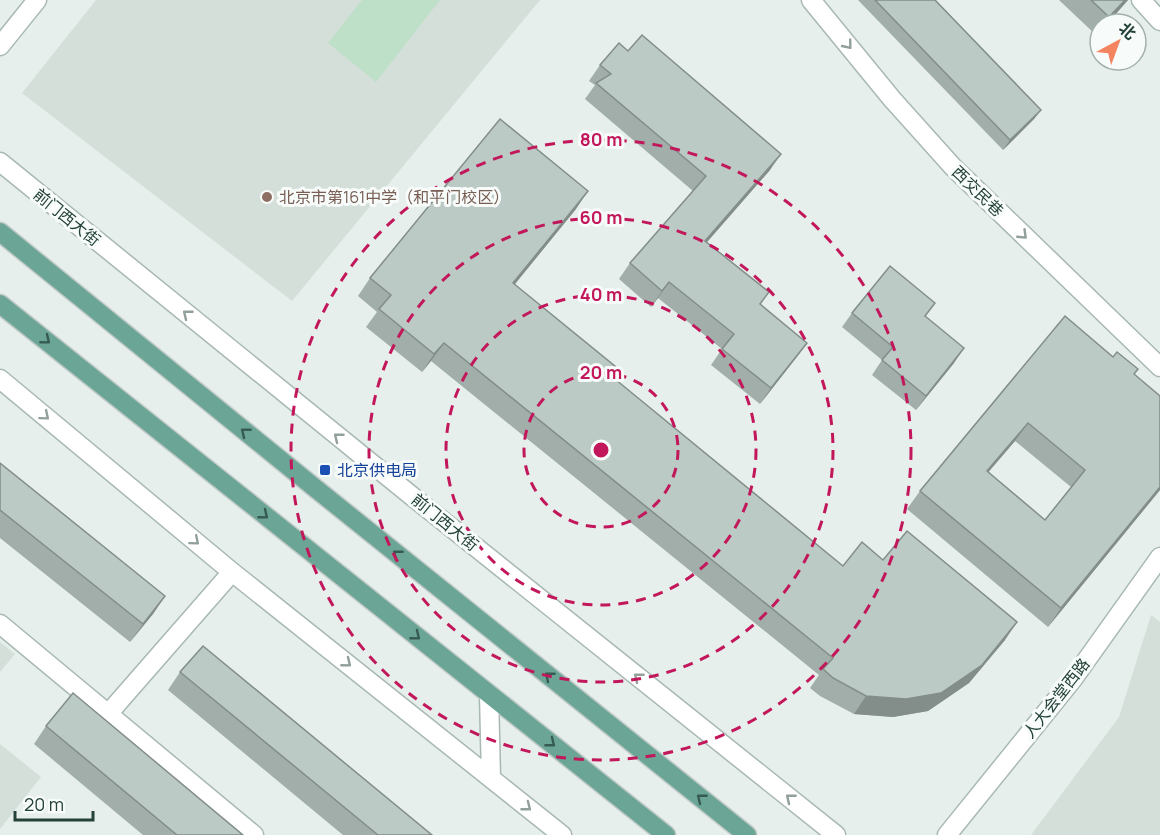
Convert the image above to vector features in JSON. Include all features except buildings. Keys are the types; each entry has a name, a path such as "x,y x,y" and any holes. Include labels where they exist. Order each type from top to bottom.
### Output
{"main road":[{"path":"0,232 747,835"},
{"path":"0,304 666,835"}],"street":[{"path":"0,46 37,0"},
{"name":"西交民巷","path":"811,0 892,99 953,167 1160,367"},
{"path":"1141,0 1160,21"},
{"name":"前门西大街","path":"0,162 367,460 836,835"},
{"path":"0,379 232,572 562,835"},
{"name":"人大会堂西路","path":"947,835 1073,679 1160,557"},
{"path":"108,714 232,572"},
{"path":"0,624 254,835"},
{"path":"489,694 491,778"}],"shaded area":[{"name":"北京市第161中学（和平门校区）","path":"96,0 540,0 292,301 22,93"},
{"path":"1151,615 1160,622 1160,835 1031,835 1119,717"},
{"path":"0,642 15,654 0,672"},
{"path":"0,744 41,777 0,829"}],"green space":[{"path":"362,0 440,0 376,82 328,43"}],"place":[{"name":"北京市第161中学（和平门校区）","path":"267,197"},
{"name":"北京供电局","path":"325,470"}]}
